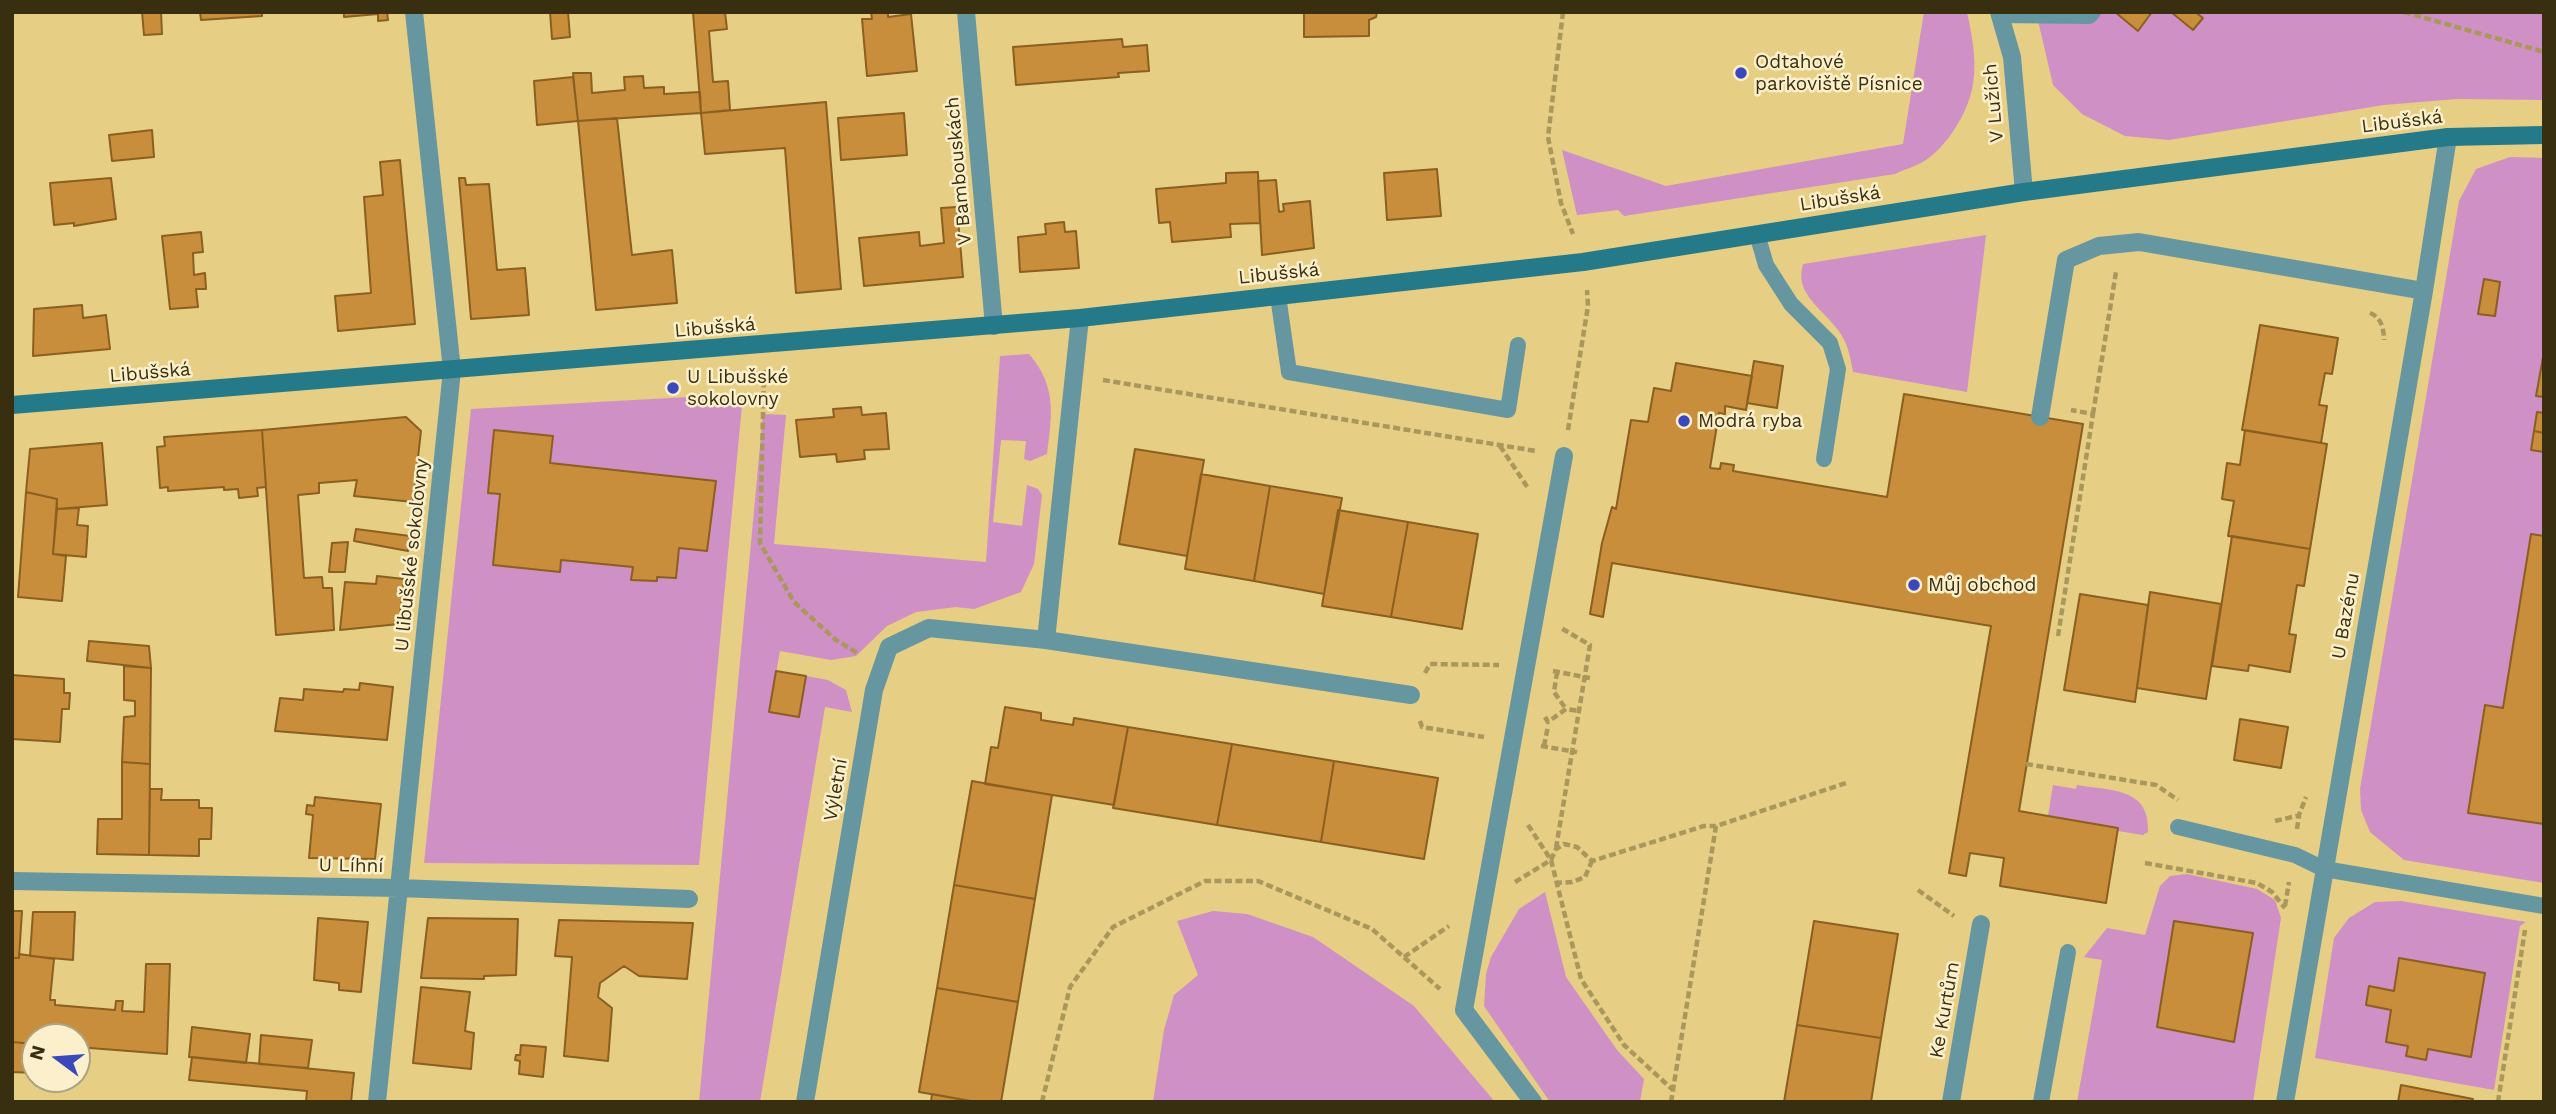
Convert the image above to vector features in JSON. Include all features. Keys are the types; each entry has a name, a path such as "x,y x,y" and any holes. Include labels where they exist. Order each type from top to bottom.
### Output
{"main road":[{"name":"Libušská","path":"12,405 1080,318 1583,262 2024,192 2448,137 2544,135"}],"street":[{"name":"U libušské sokolovny","path":"377,1102 452,370 414,12"},
{"name":"V Bambouskách","path":"966,12 994,326"},
{"name":"V Lužích","path":"1999,14 2012,57 2024,192"},
{"name":"U Bazénu","path":"2285,1102 2448,137"},
{"path":"2041,411 2066,260 2099,246 2139,242 2424,291"},
{"path":"1046,640 1080,318"},
{"path":"1533,1102 1464,1010 1564,456"},
{"name":"Výletní","path":"805,1102 872,703 880,668 889,648 929,628 1046,640 1411,695"},
{"name":"U Líhní","path":"12,881 399,888 688,899"},
{"name":"Ke Kurtům","path":"1951,1102 1981,925"}],"lane":[{"path":"1999,14 2090,16 2093,12"},
{"path":"1757,234 1766,265 1772,275 1791,304 1830,343 1838,369 1824,459"},
{"path":"1278,296 1289,372 1508,410 1518,345"},
{"path":"2178,827 2295,855 2324,869 2544,906"},
{"path":"2041,1102 2068,952"}],"path":[{"path":"1563,12 1548,137 1561,203 1570,226"},
{"path":"2404,12 2544,52"},
{"path":"1074,380 1109,380 1564,456 1588,306 1583,262"},
{"path":"2058,636 2117,269 2126,268"},
{"path":"2367,312 2375,315 2382,324 2382,351"},
{"path":"765,345 760,543 794,602 836,640 880,668"},
{"path":"2041,411 2092,414"},
{"path":"1499,445 1551,523"},
{"path":"1404,957 1551,860 1556,849 1575,751 1590,645 1565,633 1536,604"},
{"path":"1558,672 1555,691 1566,709"},
{"path":"1411,695 1422,727 1575,751"},
{"path":"1544,746 1548,722"},
{"path":"2026,764 2156,785 2178,800 2191,803"},
{"path":"1592,860 1704,826 1716,826 1846,783"},
{"path":"2287,914 2285,906 2295,855 2299,815 2308,792"},
{"path":"2272,822 2299,815 2332,821"},
{"path":"1671,1102 1716,826"},
{"path":"1556,849 1564,844 1577,847 1592,860"},
{"path":"1551,860 1581,979 1624,1045 1673,1091"},
{"path":"1555,883 1572,882 1585,877 1592,860"},
{"path":"2145,863 2257,883 2272,892 2285,906"},
{"path":"1042,1102 1070,987 1106,937 1114,927 1205,881 1258,881 1372,929 1464,1010"},
{"path":"1918,890 1961,922 1981,925"},
{"path":"2498,1102 2526,929 2535,930"}],"shaded area":[{"path":"1924,12 1967,12 1973,45 1974,74 1968,103 1961,118 1943,144 1922,162 1895,174 1624,216 1618,210 1577,215 1562,150 1666,186 1903,144"},
{"path":"2036,12 2115,12 2138,31 2152,12 2544,12 2544,100 2457,99 2384,105 2169,140 2125,136 2082,114 2053,85"},
{"path":"2510,157 2544,158 2544,412 2538,412 2532,449 2544,452 2544,536 2531,535 2503,708 2485,705 2468,812 2544,824 2544,883 2404,860 2370,832 2361,810 2360,789 2459,201 2476,169","holes":["2484,280 2500,282 2494,316 2478,314"]},
{"path":"1986,235 1967,392 1853,372 1841,335 1811,300 1802,284 1803,264"},
{"path":"1029,354 1038,366 1048,389 1051,414 1047,454 1030,461 1024,459 1026,441 1001,440 993,522 1022,526 1027,485 1038,489 1042,495 1034,564 1021,592 974,609 956,607 916,612 887,626 856,656 831,660 780,651 769,712 799,717 806,676 828,680 846,690 852,712 825,707 760,1102 699,1102 763,414 786,415 774,544 986,562 1000,356"},
{"path":"743,394 699,865 424,863 471,409"},
{"path":"2053,785 2076,789 2077,785 2126,794 2143,807 2148,832 2143,835 2118,831 2118,828 2048,816"},
{"path":"2187,874 2257,889 2275,900 2281,918 2253,1102 2077,1102 2102,960 2084,957 2107,928 2145,935 2160,886 2170,876","holes":["2217,927 2253,933 2234,1042 2158,1027 2170,942"]},
{"path":"1545,892 1566,977 1617,1050 1644,1079 1640,1102 1550,1102 1484,1006 1486,974 1491,957 1519,909"},
{"path":"2401,901 2526,922 2520,926 2494,1090 2315,1058 2334,938 2349,918 2375,902","holes":["2399,958 2471,1057 2428,1049 2426,1060 2406,1056 2408,1046 2386,1042 2391,1010 2366,1005 2369,987 2394,991"]},
{"path":"1213,911 1247,914 1313,937 1414,1006 1495,1102 1153,1102 1164,1030 1174,995 1198,975 1177,921"}],"building":[{"path":"142,12 161,12 162,34 144,35"},
{"path":"200,12 262,12 262,16 201,20"},
{"path":"344,12 387,12 388,20 378,21 378,14 344,17"},
{"path":"550,12 568,12 570,37 552,39"},
{"path":"693,12 725,12 727,29 709,31 713,82 728,81 730,110 701,113"},
{"path":"871,12 888,12 888,17 911,14 917,71 867,76 862,19 872,19"},
{"path":"1304,12 1377,12 1376,17 1369,20 1369,36 1304,37"},
{"path":"2115,12 2152,12 2138,31"},
{"path":"2171,12 2195,12 2203,18 2193,30"},
{"path":"1122,39 1123,47 1147,45 1149,71 1118,73 1119,77 1016,85 1013,47"},
{"path":"573,73 591,73 592,93 625,90 624,77 643,76 644,88 664,87 664,94 700,92 701,113 578,121"},
{"path":"573,77 578,121 537,125 534,81"},
{"path":"826,102 841,289 796,293 785,148 705,154 701,113"},
{"path":"904,113 907,155 841,160 838,118"},
{"path":"617,118 632,255 672,250 677,303 596,310 578,121"},
{"path":"152,130 154,157 112,161 109,135"},
{"path":"400,160 415,324 338,331 335,296 371,293 364,197 383,195 380,162"},
{"path":"1437,169 1441,216 1387,220 1384,173"},
{"path":"1258,172 1260,223 1230,224 1231,237 1172,242 1170,222 1159,223 1156,189 1226,183 1226,173"},
{"path":"111,178 116,219 74,226 74,223 54,225 50,183"},
{"path":"459,178 465,178 466,185 489,184 497,270 525,268 529,315 471,319"},
{"path":"1276,180 1279,212 1284,211 1283,204 1310,201 1314,248 1262,255 1258,181"},
{"path":"957,207 963,277 864,286 859,238 919,232 920,246 944,243 941,208"},
{"path":"1064,222 1065,232 1076,231 1079,268 1020,272 1018,237 1046,234 1045,224"},
{"path":"201,232 203,252 193,253 194,275 205,273 206,289 196,289 198,307 170,309 162,236"},
{"path":"2484,279 2500,282 2495,316 2478,314"},
{"path":"82,305 83,318 106,315 110,349 33,356 34,309"},
{"path":"2260,325 2338,338 2332,374 2325,373 2319,405 2327,406 2321,443 2242,430"},
{"path":"2544,352 2544,397 2536,396"},
{"path":"1754,361 1783,366 1777,408 1747,403"},
{"path":"1676,363 1752,376 1746,410 1725,406 1725,414 1719,413 1710,468 1720,469 1721,463 1734,465 1733,471 1887,497 1904,394 2083,424 2019,811 2118,828 2106,903 2000,886 2004,858 1970,853 1966,876 1949,873 1991,626 1612,563 1603,617 1590,614 1602,543 1612,507 1616,509 1631,420 1648,422 1654,388 1671,391"},
{"path":"861,407 862,415 886,413 889,449 864,450 865,459 837,462 836,454 800,457 796,420 834,417 833,409"},
{"path":"2537,412 2544,413 2544,433 2534,431"},
{"path":"406,417 421,431 413,502 354,496 357,480 319,483 319,493 298,495 304,578 322,577 323,588 332,588 334,630 276,635 262,430"},
{"path":"262,430 266,487 257,488 258,496 239,498 238,489 224,490 224,487 168,491 168,487 160,488 157,447 165,446 164,437"},
{"path":"494,430 553,436 550,463 716,481 707,551 679,548 676,578 657,577 657,581 631,580 633,567 561,560 560,572 493,565 500,494 488,493"},
{"path":"2245,430 2327,444 2310,549 2228,536 2234,501 2222,499 2227,463 2240,465"},
{"path":"2534,431 2544,433 2544,452 2531,450"},
{"path":"102,443 107,505 57,509 57,499 26,492 30,449"},
{"path":"1135,449 1204,460 1187,556 1119,544"},
{"path":"1201,474 1270,486 1254,581 1185,569"},
{"path":"1270,486 1342,498 1324,594 1254,581"},
{"path":"26,492 57,499 53,554 66,556 62,601 18,597"},
{"path":"79,508 77,525 88,526 86,557 53,554 57,509"},
{"path":"1338,510 1408,522 1391,617 1322,606"},
{"path":"1408,522 1478,534 1462,629 1391,617"},
{"path":"356,529 410,536 408,551 354,541"},
{"path":"2531,534 2544,536 2544,824 2468,813 2485,705 2503,708"},
{"path":"2232,536 2310,549 2304,586 2297,585 2289,634 2296,635 2290,672 2249,665 2248,671 2212,666"},
{"path":"348,542 345,572 329,572 332,543"},
{"path":"377,576 404,579 399,624 340,630 345,582 376,584"},
{"path":"2150,592 2221,604 2206,699 2137,688"},
{"path":"2080,594 2148,605 2135,702 2064,690"},
{"path":"89,641 149,646 151,668 87,661"},
{"path":"124,666 151,668 150,764 122,762 124,717 135,716 135,701 124,700"},
{"path":"776,671 806,676 799,717 769,712"},
{"path":"12,675 64,679 64,693 70,693 69,709 62,709 60,742 12,739"},
{"path":"360,683 393,687 387,740 275,731 280,698 303,700 304,689 343,692 344,689 359,690"},
{"path":"1005,707 1041,713 1041,720 1073,725 1074,718 1128,727 1114,805 985,784 991,747 998,748"},
{"path":"2240,719 2288,727 2281,768 2234,760"},
{"path":"1128,727 1232,744 1217,825 1113,808"},
{"path":"1232,744 1334,761 1321,842 1217,825"},
{"path":"1334,761 1438,778 1424,859 1321,842"},
{"path":"122,762 150,764 149,855 97,854 98,819 122,819"},
{"path":"972,781 1052,795 1035,899 954,885"},
{"path":"150,789 162,789 161,800 199,800 199,808 212,808 211,839 199,839 199,856 149,855"},
{"path":"315,797 381,804 375,859 309,858 313,815 306,814 307,805 314,806"},
{"path":"954,885 1035,899 1018,1002 937,988"},
{"path":"12,911 22,911 19,958 12,958"},
{"path":"33,912 75,912 73,960 30,956"},
{"path":"318,918 368,922 361,992 339,990 339,983 314,980"},
{"path":"428,918 518,919 516,975 484,976 484,979 421,978"},
{"path":"559,920 693,923 687,979 639,976 624,966 600,983 598,997 612,1008 608,1061 564,1056 572,957 555,956"},
{"path":"1814,921 1898,934 1881,1038 1797,1025"},
{"path":"2174,921 2253,933 2234,1042 2157,1027"},
{"path":"19,954 54,959 50,1000 55,1000 55,1005 115,1010 116,1001 123,1001 122,1011 144,1012 146,964 170,964 167,1054 91,1048 91,1023 21,1023 21,1043 12,1042 12,958 19,958"},
{"path":"2399,958 2485,973 2471,1057 2428,1049 2426,1060 2406,1056 2408,1046 2386,1042 2391,1010 2366,1005 2369,986 2394,991"},
{"path":"421,987 470,992 465,1031 474,1033 471,1069 413,1063"},
{"path":"937,988 1018,1002 1001,1102 976,1102 919,1092"},
{"path":"1797,1025 1881,1038 1871,1102 1784,1102"},
{"path":"192,1027 250,1034 246,1063 189,1057"},
{"path":"261,1035 312,1040 308,1068 259,1064"},
{"path":"12,1042 21,1043 21,1072 12,1072"},
{"path":"521,1045 546,1047 543,1077 519,1074 520,1061 515,1060 516,1055 520,1055"},
{"path":"192,1057 354,1073 351,1102 306,1102 307,1091 189,1080"},
{"path":"2401,1085 2473,1099 2472,1102 2398,1102"},
{"path":"932,1094 976,1102 931,1102"}],"place":[{"name":"Odtahové parkoviště Písnice","path":"1741,73"},
{"name":"U Libušské sokolovny","path":"673,388"},
{"name":"Modrá ryba","path":"1684,421"},
{"name":"Můj obchod","path":"1914,585"}]}
